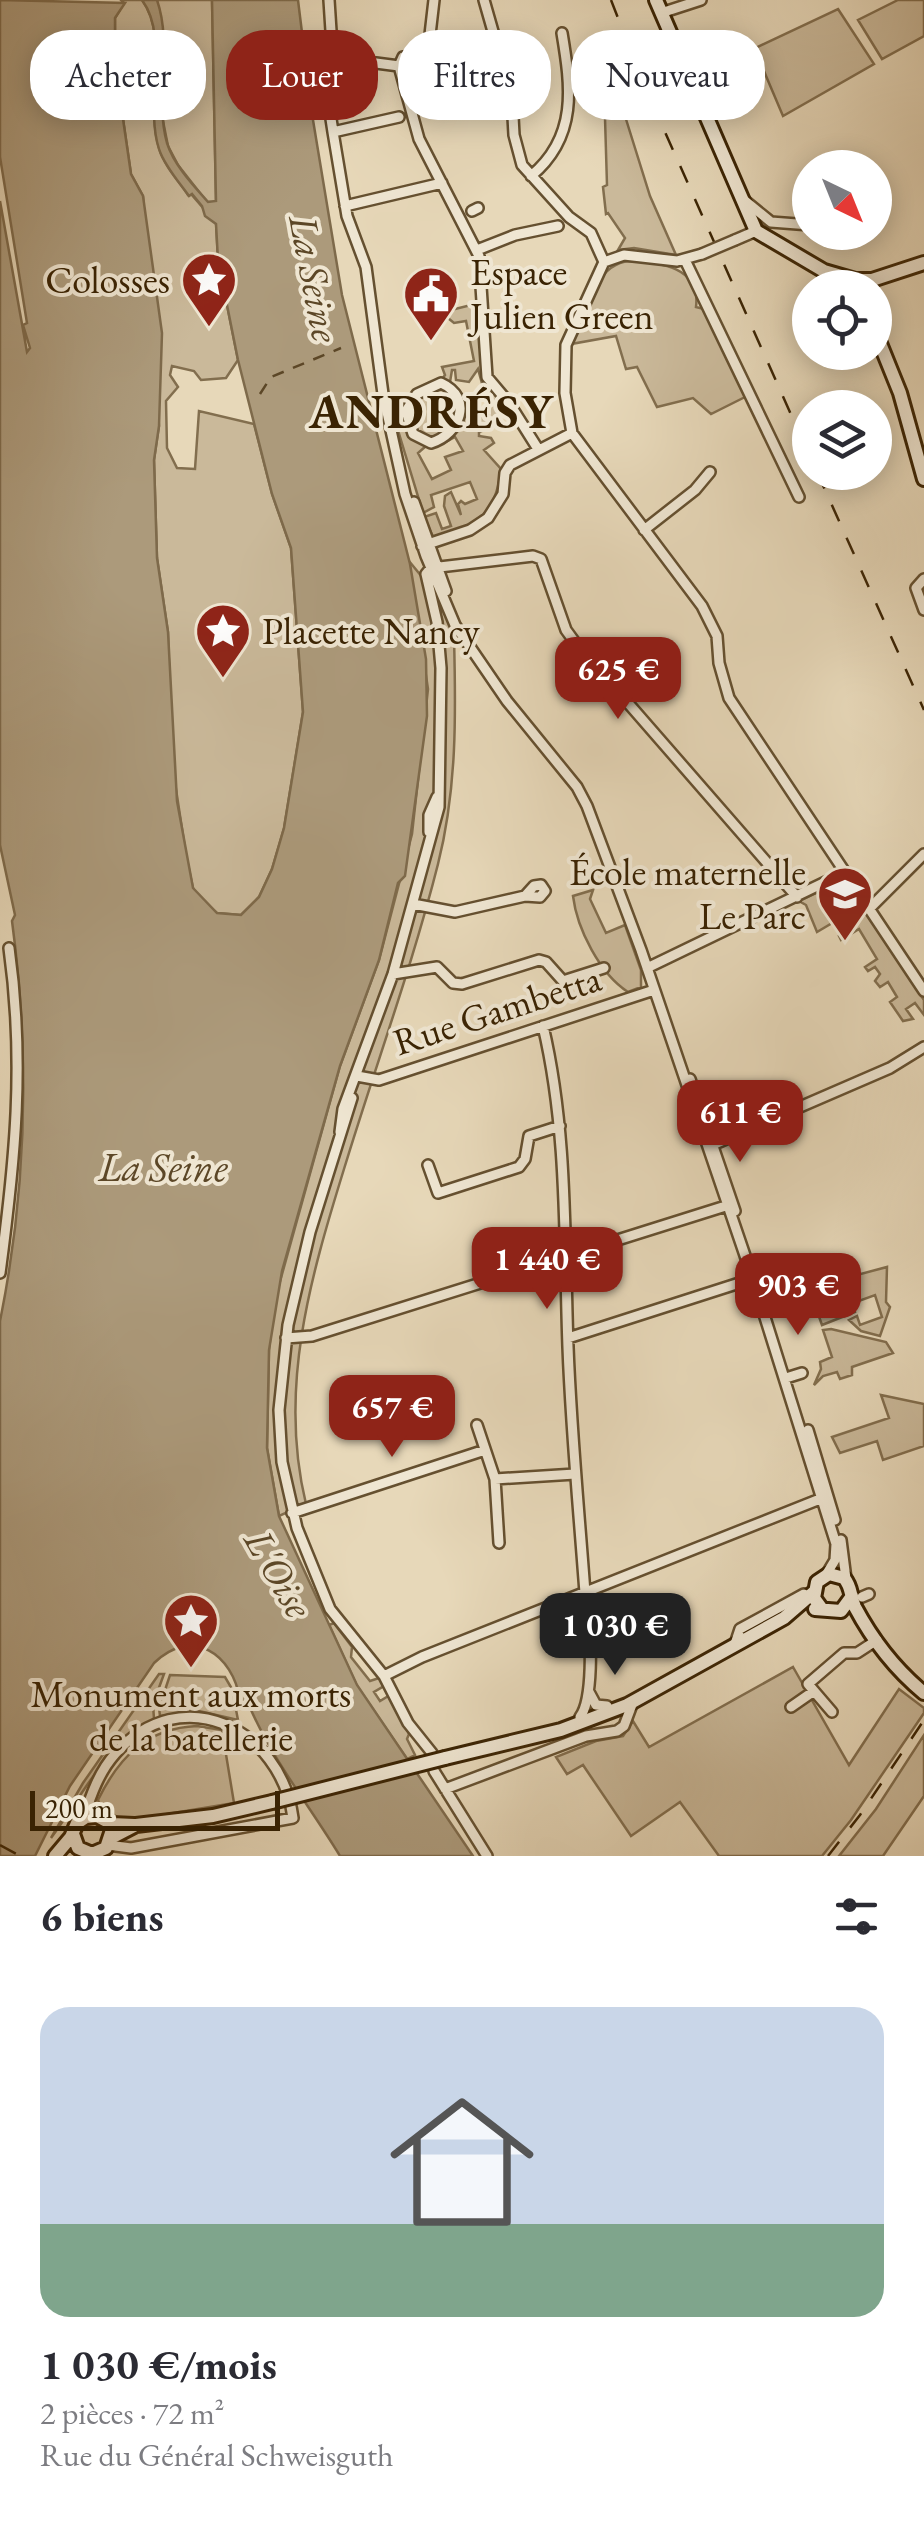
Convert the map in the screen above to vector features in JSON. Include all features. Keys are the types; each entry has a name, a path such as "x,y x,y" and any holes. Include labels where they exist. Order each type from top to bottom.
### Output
{"main road":[{"path":"659,6 756,230 822,270"},
{"path":"892,273 924,263"},
{"path":"891,370 917,435 924,478"},
{"path":"784,1618 826,1575 837,1574 861,1596 874,1636"},
{"path":"814,1590 822,1609"},
{"path":"522,1738 561,1730 609,1709 784,1618 807,1610 840,1610 861,1596"},
{"path":"840,1610 874,1636 897,1668 924,1693"},
{"path":"55,1856 84,1817 136,1825 213,1816 435,1764 634,1701 686,1670"},
{"path":"107,1822 110,1841"},
{"path":"65,1856 79,1849 96,1854 136,1825"},
{"path":"73,1834 79,1849"}],"street":[{"path":"328,0 331,30"},
{"path":"430,30 434,0"},
{"path":"484,0 512,98 519,158 566,224"},
{"path":"659,6 701,0"},
{"path":"531,176 547,160 569,116 562,33"},
{"path":"332,132 398,116"},
{"path":"330,120 345,206 368,276 382,391 435,590 442,702 437,817 393,974 352,1090 349,1114 310,1232 286,1338 280,1444 292,1513 330,1609 384,1676 487,1856"},
{"path":"414,120 419,139 442,183 469,212 477,250 488,377 538,449"},
{"path":"345,206 442,183"},
{"path":"742,198 771,222 792,225"},
{"path":"477,250 516,235 566,224 591,232 604,262"},
{"path":"756,230 685,260 624,255 604,262 566,345 565,393 572,434 708,618 717,636 719,663 729,698 924,991"},
{"path":"685,260 798,497"},
{"path":"441,383 456,394 460,419 442,440 431,443 418,438 407,424 408,405 424,390 441,383"},
{"path":"426,545 483,522 503,494 508,468 572,434"},
{"path":"644,530 710,472"},
{"path":"431,572 533,556 543,562 574,641 796,896"},
{"path":"431,572 461,633"},
{"path":"924,580 916,588 924,610"},
{"path":"435,590 507,701 577,787 587,806 793,1376 836,1549 833,1566 826,1575"},
{"path":"869,909 924,854"},
{"path":"648,968 844,872"},
{"path":"413,904 455,912 525,896"},
{"path":"0,1273 18,1132 18,1040 10,948"},
{"path":"393,974 437,967 450,980 462,984 536,960 546,962 563,981 604,968"},
{"name":"Rue Gambetta","path":"357,1076 378,1080 654,990"},
{"path":"543,1026 560,1126 575,1474 586,1592 588,1690 586,1708 580,1717"},
{"path":"710,1146 890,1068 924,1047"},
{"path":"428,1165 438,1193 518,1168 525,1158 528,1136 560,1126"},
{"path":"286,1338 312,1336 730,1205"},
{"path":"568,1338 755,1278"},
{"path":"477,1425 495,1480 499,1543"},
{"path":"292,1513 485,1450"},
{"path":"495,1480 575,1474"},
{"path":"824,1497 842,1544 846,1580"},
{"path":"384,1676 422,1657 824,1497"},
{"path":"842,1544 853,1538"},
{"path":"735,1644 740,1629 814,1590"},
{"path":"832,1712 808,1684 844,1653 857,1653 874,1636"},
{"path":"588,1690 594,1704 619,1713 624,1719"},
{"path":"792,1707 814,1691"},
{"path":"446,1790 586,1736 617,1731 634,1701"},
{"path":"84,1817 104,1770 129,1741 158,1723 194,1717 228,1725 258,1743 287,1790 293,1818 131,1848 110,1841"}],"shaded area":[{"path":"121,0 142,0 153,30 115,30 115,18 124,3"},
{"path":"157,0 212,0 216,202 207,202 178,165 168,146 163,120 206,120 206,30 160,30"},
{"path":"898,0 924,0 924,36 882,59 858,20"},
{"path":"838,9 874,64 783,116 765,74 765,43"},
{"path":"123,120 154,120 159,148 168,167 188,195 216,223 218,260 238,360 226,378 201,380 194,371 172,366 170,375 178,387 166,401 167,448 177,468 195,469 199,411 254,424 291,548 303,712 284,828 272,869 259,897 241,915 217,913 193,888 172,763 168,632 157,558 154,460 159,426 143,196 131,174"},
{"path":"605,120 626,120 650,196 676,255 634,248 618,250 625,238 606,214 603,187 607,185"},
{"path":"629,261 665,265 692,283 696,307 704,309 747,396 711,414 693,398 657,407 637,367 626,369 616,336 571,344 598,281 617,264"},
{"path":"479,303 482,367 506,403 495,426 479,432 479,436 491,438 494,443 484,450 501,469 498,485 489,508 481,516 434,539 424,517 436,513 442,529 451,526 445,496 451,492 461,515 461,501 465,504 477,499 470,482 431,495 434,507 423,513 397,427 406,426 426,446 418,453 432,479 451,470 445,457 463,451 455,437 444,443 443,440 464,417 489,409 478,369 469,382 456,380 455,370 450,382 442,379 442,367 474,361 466,321 454,323 447,311"},
{"path":"442,387 458,404 456,423 430,441 416,433 409,416 418,396"},
{"path":"409,561 440,599 457,634 449,808 428,902 331,1210 310,1293 297,1376 295,1419 306,1504 279,1516 267,1448 274,1303 340,1066 379,960 412,834 428,689"},
{"path":"839,882 850,889 924,1000 924,1015 915,1003 906,1009 913,1019 903,1021 890,1002 897,997 888,982 880,987 875,981 880,974 875,967 868,971 865,967 877,959 859,929 841,940 839,936 851,929 848,922 838,928 834,922 817,932 806,905 799,901"},
{"path":"593,890 590,899 606,933 625,925 641,970 641,987 628,992 618,984 599,962 585,936 573,896"},
{"path":"887,1267 886,1302 890,1307 880,1336 861,1331 849,1320 857,1316 860,1325 882,1317 875,1295 853,1303 855,1312 822,1325 811,1294 788,1302 785,1294"},
{"path":"823,1330 886,1342 893,1353 852,1367 852,1375 840,1379 837,1372 823,1376 814,1385 820,1362 832,1357"},
{"path":"881,1395 924,1404 924,1446 883,1460 877,1441 840,1453 832,1437 889,1418"},
{"path":"334,1623 352,1647 351,1657 370,1681 379,1678 384,1686 374,1692 380,1701 390,1695 415,1755 407,1759 357,1686 329,1625"},
{"path":"793,1667 849,1765 899,1689 924,1708 851,1820 822,1856 719,1856 680,1802 631,1836 583,1765 567,1774 556,1757 596,1741 623,1736 633,1721 649,1747"},
{"path":"159,1674 164,1674 153,1704 154,1719 108,1757 51,1838 83,1783"},
{"path":"170,1675 225,1677 232,1689 238,1720 199,1711 160,1716"},
{"path":"197,1726 222,1730 234,1803 125,1821 101,1808 98,1800 125,1758 163,1732"},
{"path":"924,1735 924,1796 883,1856 839,1856 876,1809"}],"water":[{"name":"La Seine","path":"0,0 125,3 115,18 115,30 30,30 30,120 123,120 131,174 143,196 162,333 154,460 157,558 168,632 177,801 193,888 217,913 241,915 259,897 272,869 284,828 303,712 291,548 272,494 238,360 218,260 216,224 205,216 202,206 192,194 189,196 168,167 159,149 154,120 163,120 170,151 190,182 208,202 216,201 212,0 298,0 302,30 226,30 226,120 313,120 342,295 410,564 426,659 427,716 405,876 398,883 379,960 340,1066 282,1271 269,1350 267,1448 279,1516 357,1685 473,1856 340,1856 279,1762 248,1703 240,1700 229,1670 209,1650 196,1646 168,1652 154,1663 70,1786 35,1856 0,1856 0,1321 16,1221 23,1072 12,921 15,915 0,845 0,201 27,352 30,348 23,325 27,323 0,157"},
{"name":"La Seine","path":"142,0 157,0 162,30 153,30"}],"ferry route":[{"path":"260,394 271,377 341,348"}],"railway":[{"path":"611,0 644,85 792,417"},
{"path":"825,490 924,710"},
{"path":"828,1856 924,1720"},
{"path":"0,1845 20,1856"}],"place":[{"name":"Colosses","path":"209,329"},
{"name":"Espace Julien Green","path":"431,343"},
{"name":"Placette Nancy","path":"223,680"},
{"name":"École maternelle Le Parc","path":"845,943"},
{"name":"Monument aux morts de la batellerie","path":"191,1670"}],"district":[{"name":"ANDRÉSY","path":"432,411"}],"water label":[{"name":"L'Oise","path":"279,1573"}]}
